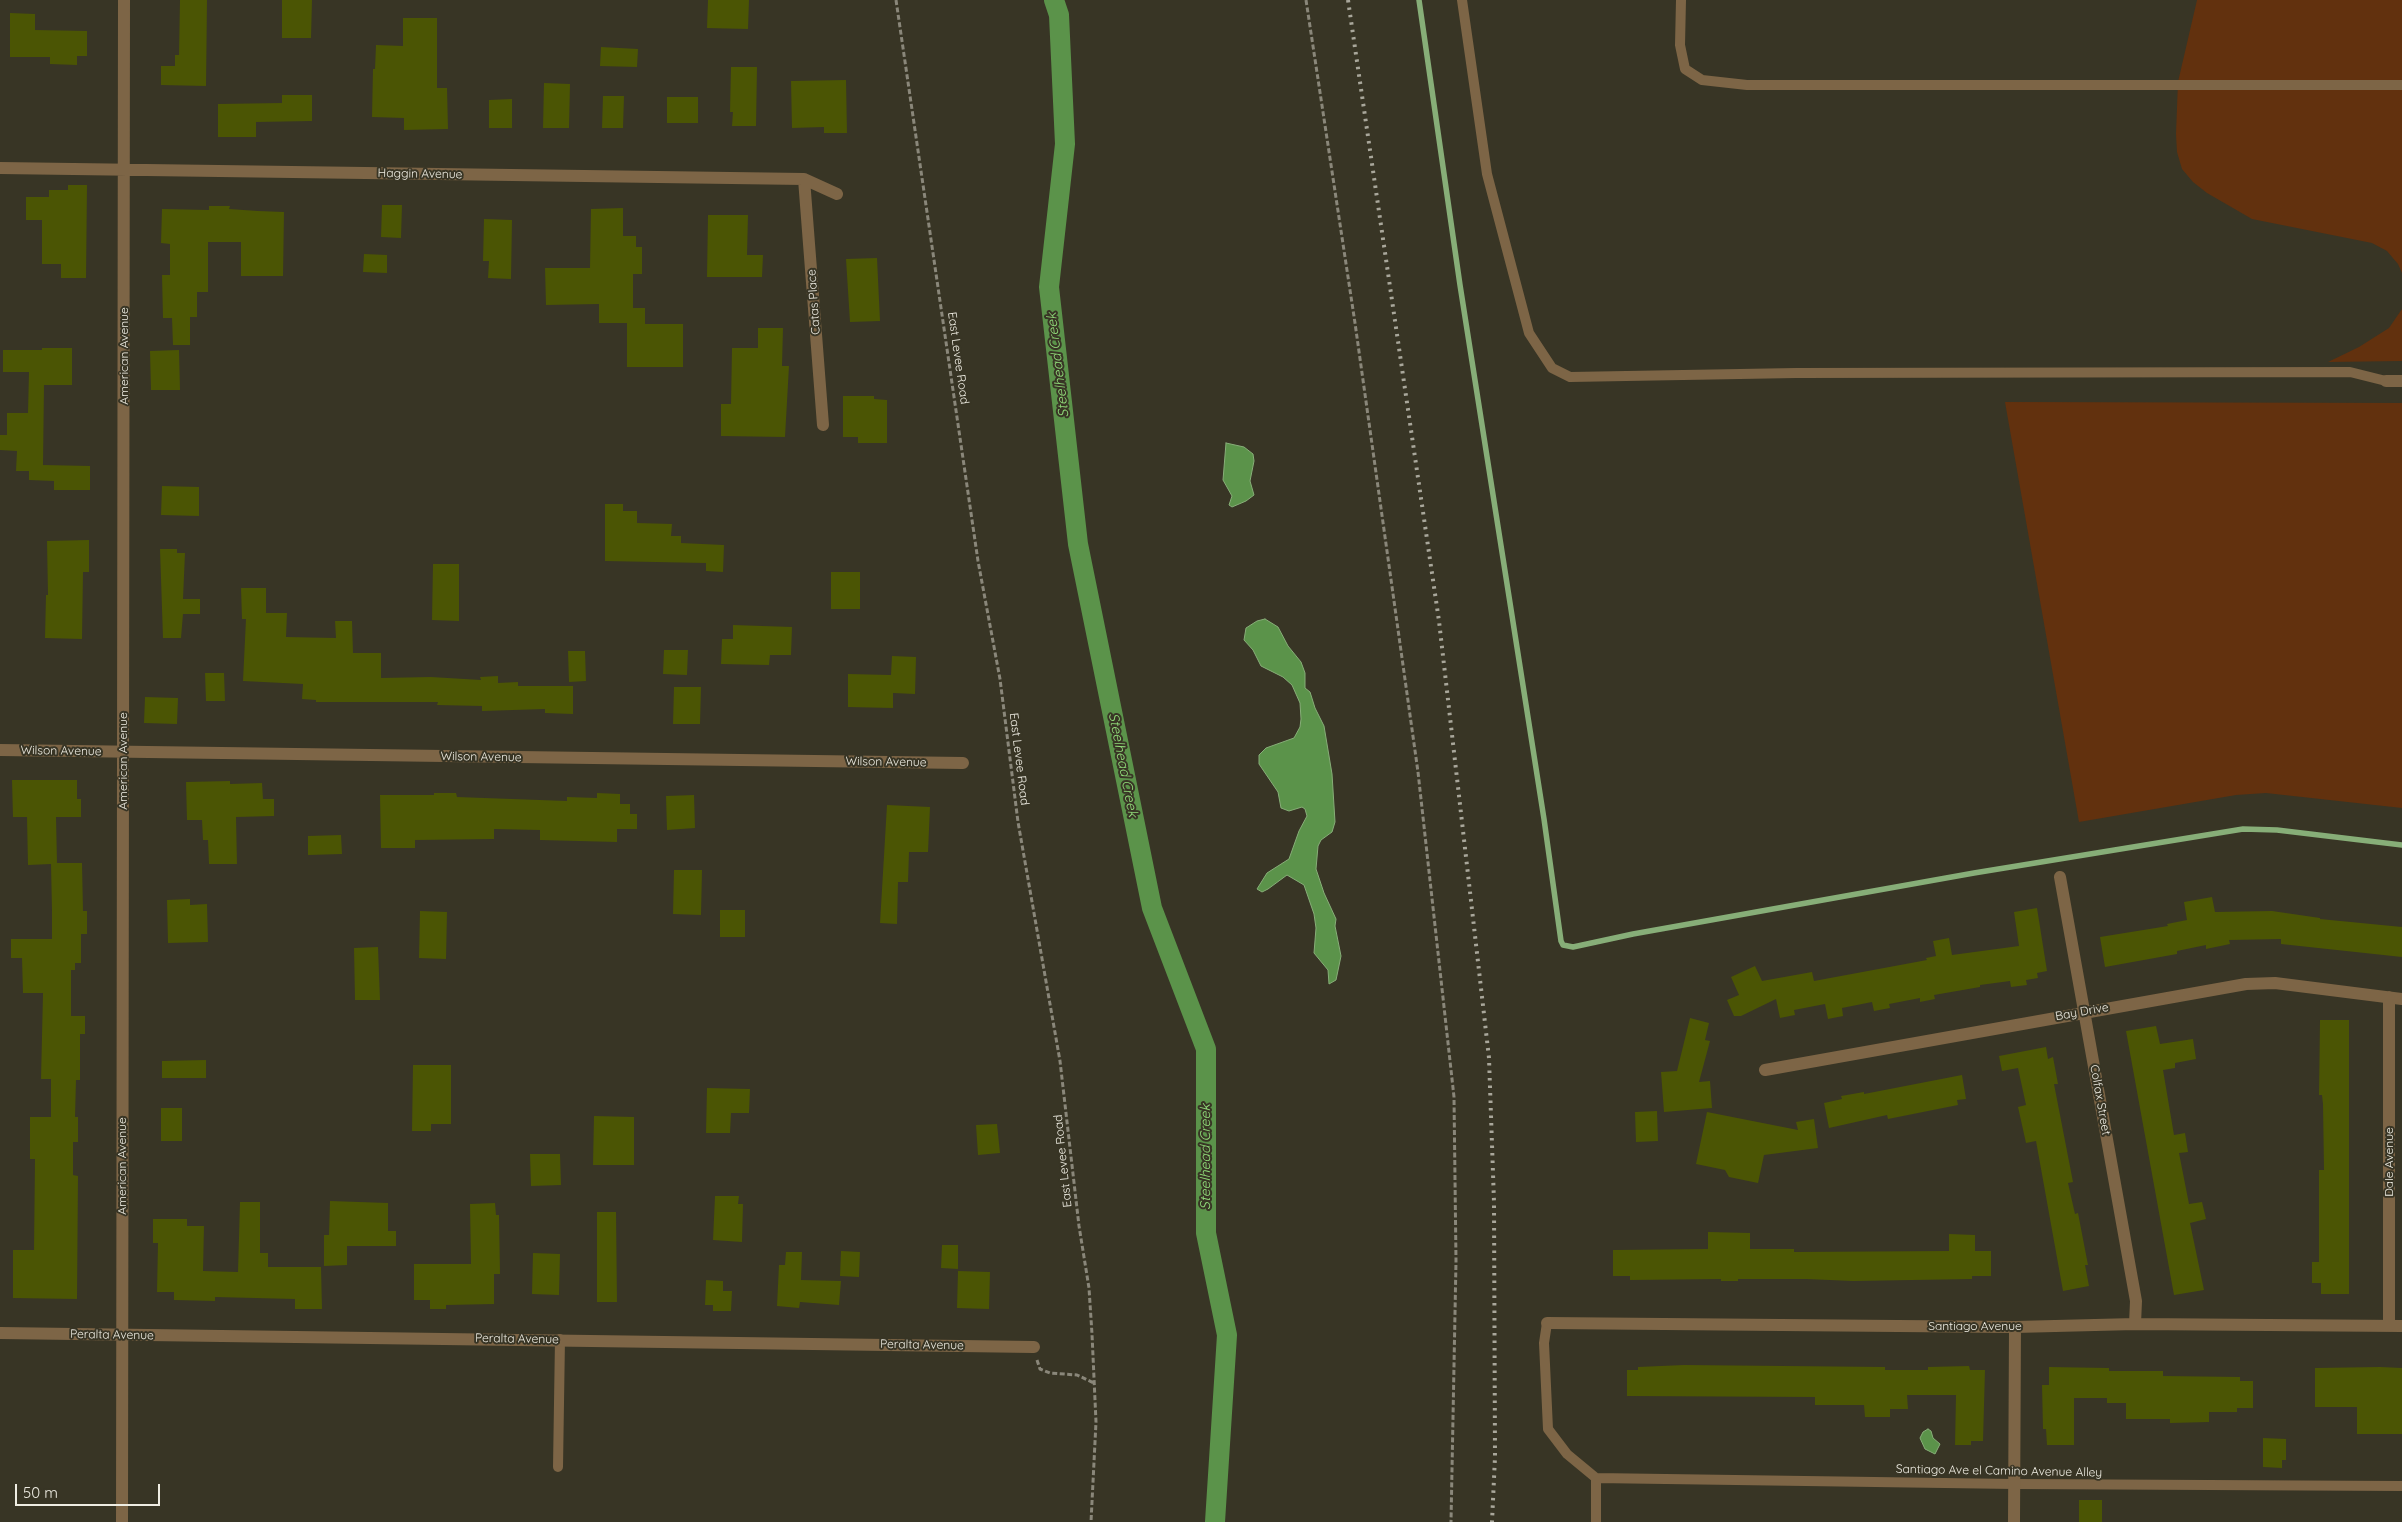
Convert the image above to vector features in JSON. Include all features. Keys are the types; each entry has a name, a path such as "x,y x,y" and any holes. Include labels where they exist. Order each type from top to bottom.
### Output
{"street":[{"name":"American Avenue","path":"122,1522 124,0"},
{"name":"Haggin Avenue","path":"0,168 804,179 837,194"},
{"name":"Catas Place","path":"804,179 823,425"},
{"path":"2386,381 2402,381"},
{"name":"Wilson Avenue","path":"0,750 963,763"},
{"name":"Colfax Street","path":"2060,877 2136,1301 2135,1324"},
{"name":"Bay Drive","path":"1765,1070 2084,1012 2261,983 2396,998"},
{"name":"Dale Avenue","path":"2396,998 2396,1326"},
{"name":"Santiago Avenue","path":"1547,1323 2015,1327 2135,1324 2396,1326"},
{"path":"2014,1522 2015,1327"},
{"name":"Peralta Avenue","path":"0,1333 1034,1346"}],"lane":[{"path":"1462,0 1487,174 1529,333 1552,368 1570,377 1805,373 2350,372 2386,381"},
{"path":"1681,0 1680,45 1685,69 1702,80 1747,84 2402,85"},
{"path":"1547,1323 1544,1343 1548,1429 1567,1454 1596,1478 1596,1522"},
{"path":"558,1467 560,1340"},
{"name":"Santiago Ave el Camino Avenue Alley","path":"1596,1478 2014,1484 2402,1486"}],"path":[{"name":"East Levee Road","path":"896,0 978,561 1000,679 1018,822 1060,1061 1079,1226 1089,1288 1096,1422 1091,1522"},
{"path":"1306,0 1355,323 1418,772 1454,1097 1456,1261 1451,1522"},
{"path":"1034,1346 1040,1369 1050,1373 1077,1375 1094,1383"}],"shaded area":[{"path":"2197,0 2402,0 2402,273 2398,264 2387,251 2372,243 2252,219 2207,193 2193,182 2182,169 2177,152 2176,134 2178,82"},
{"path":"2402,309 2402,361 2328,362 2359,347 2389,328"},
{"path":"2005,402 2402,403 2402,808 2266,793 2236,795 2079,822"},
{"path":"1226,443 1244,447 1253,454 1254,461 1250,481 1254,495 1232,507 1229,505 1232,496 1223,480"},
{"path":"1265,619 1278,627 1288,646 1301,662 1305,673 1305,688 1310,692 1324,726 1332,774 1335,822 1332,832 1321,840 1318,846 1316,869 1336,919 1335,926 1341,956 1336,980 1329,984 1328,970 1314,953 1316,928 1314,914 1304,885 1287,875 1262,892 1257,889 1267,873 1289,859 1299,831 1307,816 1305,809 1302,807 1289,811 1281,808 1278,792 1259,764 1259,755 1266,748 1294,738 1300,727 1301,719 1300,703 1292,685 1283,677 1261,666 1253,650 1244,640 1246,628 1257,621"},
{"path":"1928,1429 1931,1431 1933,1438 1940,1444 1935,1454 1925,1449 1920,1438 1923,1432"}],"building":[{"path":"180,0 207,0 206,86 161,85 161,66 175,66 175,55 179,55"},
{"path":"282,0 312,0 311,38 282,38"},
{"path":"708,0 749,0 748,29 707,28"},
{"path":"10,13 35,14 35,30 87,31 87,56 77,56 77,65 50,64 50,57 10,57"},
{"path":"403,18 437,18 437,88 447,88 448,129 404,130 404,118 372,117 373,69 375,69 376,45 403,46"},
{"path":"601,47 638,49 637,67 600,66"},
{"path":"731,67 757,67 756,126 732,126 733,112 730,112"},
{"path":"846,80 847,133 824,133 824,127 792,128 791,81"},
{"path":"544,83 570,84 569,128 543,128"},
{"path":"282,95 312,95 312,121 256,122 256,137 218,137 218,104 282,103"},
{"path":"603,96 624,96 623,128 602,128"},
{"path":"667,97 698,97 698,123 667,123"},
{"path":"512,99 512,128 489,128 489,100"},
{"path":"68,185 87,185 86,278 61,278 61,264 42,264 42,220 26,220 26,197 49,197 49,190 68,190"},
{"path":"382,205 402,205 401,238 381,237"},
{"path":"209,206 230,206 229,209 284,212 283,276 241,276 241,242 208,242 208,292 197,292 197,317 190,317 190,345 173,345 172,318 163,318 162,275 170,275 170,244 161,243 162,209 209,210"},
{"path":"623,208 623,236 636,236 636,247 642,247 642,274 633,274 633,308 645,308 645,324 683,324 683,367 627,367 627,323 599,323 599,304 546,305 545,268 590,268 591,209"},
{"path":"708,215 748,215 747,255 763,255 762,277 707,277"},
{"path":"484,219 512,220 511,279 488,278 489,261 483,261"},
{"path":"364,254 387,255 387,273 363,272"},
{"path":"877,258 880,321 850,322 846,259"},
{"path":"758,328 783,328 782,366 789,366 785,437 721,436 721,404 731,404 732,348 758,348"},
{"path":"42,348 72,348 72,385 44,385 43,465 90,466 90,490 54,490 54,481 29,480 29,471 16,471 17,451 0,450 0,435 7,435 7,413 28,413 29,372 3,372 3,350 42,350"},
{"path":"179,350 180,390 151,390 150,351"},
{"path":"843,396 874,396 874,399 887,400 887,443 858,443 858,437 843,437"},
{"path":"162,486 199,487 199,516 161,515"},
{"path":"605,504 623,504 623,511 637,511 637,523 672,524 671,536 681,536 681,543 724,545 723,572 706,571 706,563 605,561"},
{"path":"89,540 89,572 83,572 82,639 45,638 46,595 48,595 47,541"},
{"path":"160,549 177,549 177,553 185,553 183,599 200,599 200,614 183,614 181,638 163,638"},
{"path":"433,564 459,564 459,621 432,620"},
{"path":"831,572 860,572 860,609 831,609"},
{"path":"241,588 266,588 266,613 287,613 286,637 336,638 335,621 352,621 353,653 381,653 381,678 431,677 481,680 480,677 498,676 498,683 518,682 518,686 573,686 573,714 545,713 545,709 482,711 482,706 437,705 438,702 316,702 316,700 302,699 303,684 243,681 246,619 242,619"},
{"path":"733,625 792,627 791,655 770,655 769,665 721,664 722,639 733,639"},
{"path":"664,650 688,650 687,675 663,674"},
{"path":"568,651 585,651 586,681 569,682"},
{"path":"892,656 916,657 915,694 893,693 893,708 848,707 848,674 891,675"},
{"path":"205,673 224,673 225,701 206,701"},
{"path":"674,687 701,687 700,724 673,724"},
{"path":"145,697 178,698 177,724 144,723"},
{"path":"12,780 77,780 77,799 81,799 81,817 56,817 57,863 82,863 83,911 87,911 87,934 81,934 81,963 75,963 75,970 71,970 71,1016 85,1016 85,1034 80,1034 80,1080 76,1080 75,1117 78,1117 78,1142 73,1142 73,1175 78,1176 77,1299 13,1298 13,1250 34,1250 35,1159 30,1159 30,1117 51,1117 51,1079 41,1079 43,993 23,993 22,958 11,958 11,939 52,939 52,911 51,864 28,865 27,817 13,817"},
{"path":"230,781 230,784 262,783 263,799 274,799 274,816 236,817 237,864 209,864 208,840 203,840 202,820 187,820 186,782"},
{"path":"434,793 456,793 457,797 567,801 567,797 597,798 597,793 620,794 620,804 630,804 630,814 637,814 637,829 617,829 617,842 540,840 540,830 494,829 494,839 415,840 415,848 381,848 380,795 434,795"},
{"path":"694,795 695,828 667,830 666,796"},
{"path":"887,805 930,807 928,852 909,852 908,882 898,882 897,924 880,923"},
{"path":"341,835 342,854 308,855 308,836"},
{"path":"674,870 702,870 701,915 673,914"},
{"path":"2212,897 2215,912 2272,911 2320,919 2402,927 2402,957 2281,944 2281,939 2229,940 2230,944 2206,949 2206,945 2177,951 2177,954 2105,967 2100,937 2168,926 2167,924 2187,920 2184,902"},
{"path":"190,899 190,905 207,904 208,942 168,943 167,900"},
{"path":"2037,908 2047,971 2037,973 2038,978 2026,980 2027,985 2011,987 2010,981 1980,985 1980,987 1934,995 1935,999 1920,1002 1920,998 1889,1004 1890,1008 1874,1011 1872,1002 1842,1008 1843,1016 1828,1019 1825,1004 1794,1010 1795,1015 1780,1018 1776,999 1741,1016 1734,1016 1727,1000 1739,995 1731,977 1755,966 1762,981 1812,972 1814,981 1927,960 1926,958 1936,956 1933,941 1949,938 1952,955 2019,946 2014,912"},
{"path":"720,910 745,910 745,937 720,937"},
{"path":"420,911 447,912 446,959 419,958"},
{"path":"378,947 380,1000 355,1000 354,948"},
{"path":"1690,1018 1709,1023 1705,1040 1710,1041 1699,1082 1710,1081 1712,1108 1664,1112 1661,1072 1677,1071"},
{"path":"2320,1020 2349,1020 2349,1294 2321,1294 2321,1283 2312,1283 2312,1262 2319,1262 2319,1170 2324,1170 2323,1104 2322,1095 2319,1095"},
{"path":"2156,1026 2160,1044 2193,1039 2196,1059 2175,1063 2175,1068 2163,1070 2174,1135 2185,1133 2188,1152 2179,1153 2189,1204 2202,1202 2206,1219 2190,1223 2204,1290 2174,1295 2126,1031"},
{"path":"2046,1047 2048,1059 2053,1057 2058,1084 2054,1084 2073,1182 2068,1183 2075,1214 2078,1213 2088,1265 2085,1265 2089,1286 2063,1291 2036,1141 2026,1143 2018,1107 2026,1105 2018,1068 2002,1071 1999,1056"},
{"path":"206,1060 206,1078 162,1078 162,1061"},
{"path":"413,1065 451,1065 451,1124 431,1124 431,1131 412,1131"},
{"path":"1962,1075 1966,1099 1957,1100 1958,1105 1888,1119 1887,1115 1829,1128 1824,1103 1842,1099 1841,1096 1864,1092 1864,1094"},
{"path":"707,1088 750,1089 749,1113 731,1113 730,1133 706,1133"},
{"path":"161,1108 182,1108 182,1141 161,1141"},
{"path":"1657,1111 1658,1141 1636,1142 1635,1112"},
{"path":"1707,1112 1798,1130 1796,1122 1814,1119 1818,1148 1764,1155 1758,1183 1729,1177 1725,1170 1696,1164"},
{"path":"594,1116 634,1117 634,1165 593,1165"},
{"path":"997,1124 1000,1153 978,1155 976,1125"},
{"path":"530,1154 560,1154 561,1185 531,1186"},
{"path":"715,1196 739,1196 738,1204 743,1204 742,1242 713,1240"},
{"path":"330,1201 388,1203 388,1231 396,1231 396,1246 347,1246 347,1265 324,1266 324,1235 329,1235"},
{"path":"240,1202 260,1202 260,1253 268,1253 268,1267 321,1267 322,1309 295,1309 295,1299 215,1297 215,1301 174,1300 174,1292 157,1292 158,1243 153,1243 153,1219 187,1219 187,1226 204,1226 203,1271 238,1272"},
{"path":"495,1203 496,1215 499,1215 500,1274 494,1274 494,1304 446,1305 446,1309 430,1309 430,1300 414,1300 414,1264 471,1264 470,1204"},
{"path":"597,1212 616,1212 617,1302 597,1302"},
{"path":"1708,1232 1750,1233 1750,1249 1794,1249 1794,1252 1949,1251 1949,1234 1975,1235 1975,1251 1991,1251 1991,1276 1972,1276 1972,1279 1853,1281 1738,1279 1738,1281 1721,1281 1721,1279 1630,1280 1630,1276 1613,1276 1613,1250 1708,1249"},
{"path":"942,1245 958,1245 958,1269 941,1268"},
{"path":"841,1251 860,1252 859,1277 840,1276"},
{"path":"786,1252 802,1252 801,1280 841,1281 839,1305 800,1302 799,1308 777,1306 779,1265 785,1265"},
{"path":"533,1253 560,1254 559,1295 532,1294"},
{"path":"958,1271 990,1272 989,1309 957,1308"},
{"path":"706,1280 723,1281 723,1291 732,1291 731,1311 713,1311 713,1305 705,1305"},
{"path":"1684,1365 1885,1367 1885,1370 1928,1370 1928,1367 1969,1366 1970,1370 1985,1370 1983,1441 1971,1441 1971,1445 1955,1445 1956,1395 1907,1395 1908,1409 1890,1409 1890,1417 1865,1417 1864,1405 1815,1405 1815,1397 1627,1396 1627,1370 1638,1370 1638,1367"},
{"path":"2049,1367 2109,1368 2109,1371 2163,1371 2163,1376 2240,1377 2240,1381 2253,1381 2253,1408 2237,1408 2237,1412 2209,1412 2209,1422 2170,1423 2170,1419 2126,1419 2126,1403 2107,1403 2107,1398 2074,1398 2074,1445 2047,1445 2046,1429 2043,1429 2042,1385 2049,1385"},
{"path":"2315,1368 2402,1368 2402,1434 2357,1434 2357,1407 2315,1407"},
{"path":"2263,1438 2286,1439 2286,1460 2282,1460 2282,1468 2263,1467"},
{"path":"2079,1500 2102,1500 2102,1522 2079,1522"}],"waterway":[{"name":"Steelhead Creek","path":"1054,0 1059,15 1065,144 1049,287 1078,544 1152,908 1206,1049 1206,1233 1227,1335 1215,1522"},
{"path":"1419,0 1460,285 1563,945 1573,947 1633,934 1974,873 2243,829 2277,830 2402,845"}],"railway":[{"path":"1348,0 1439,621 1489,1058 1494,1202 1495,1457 1492,1522"}]}
